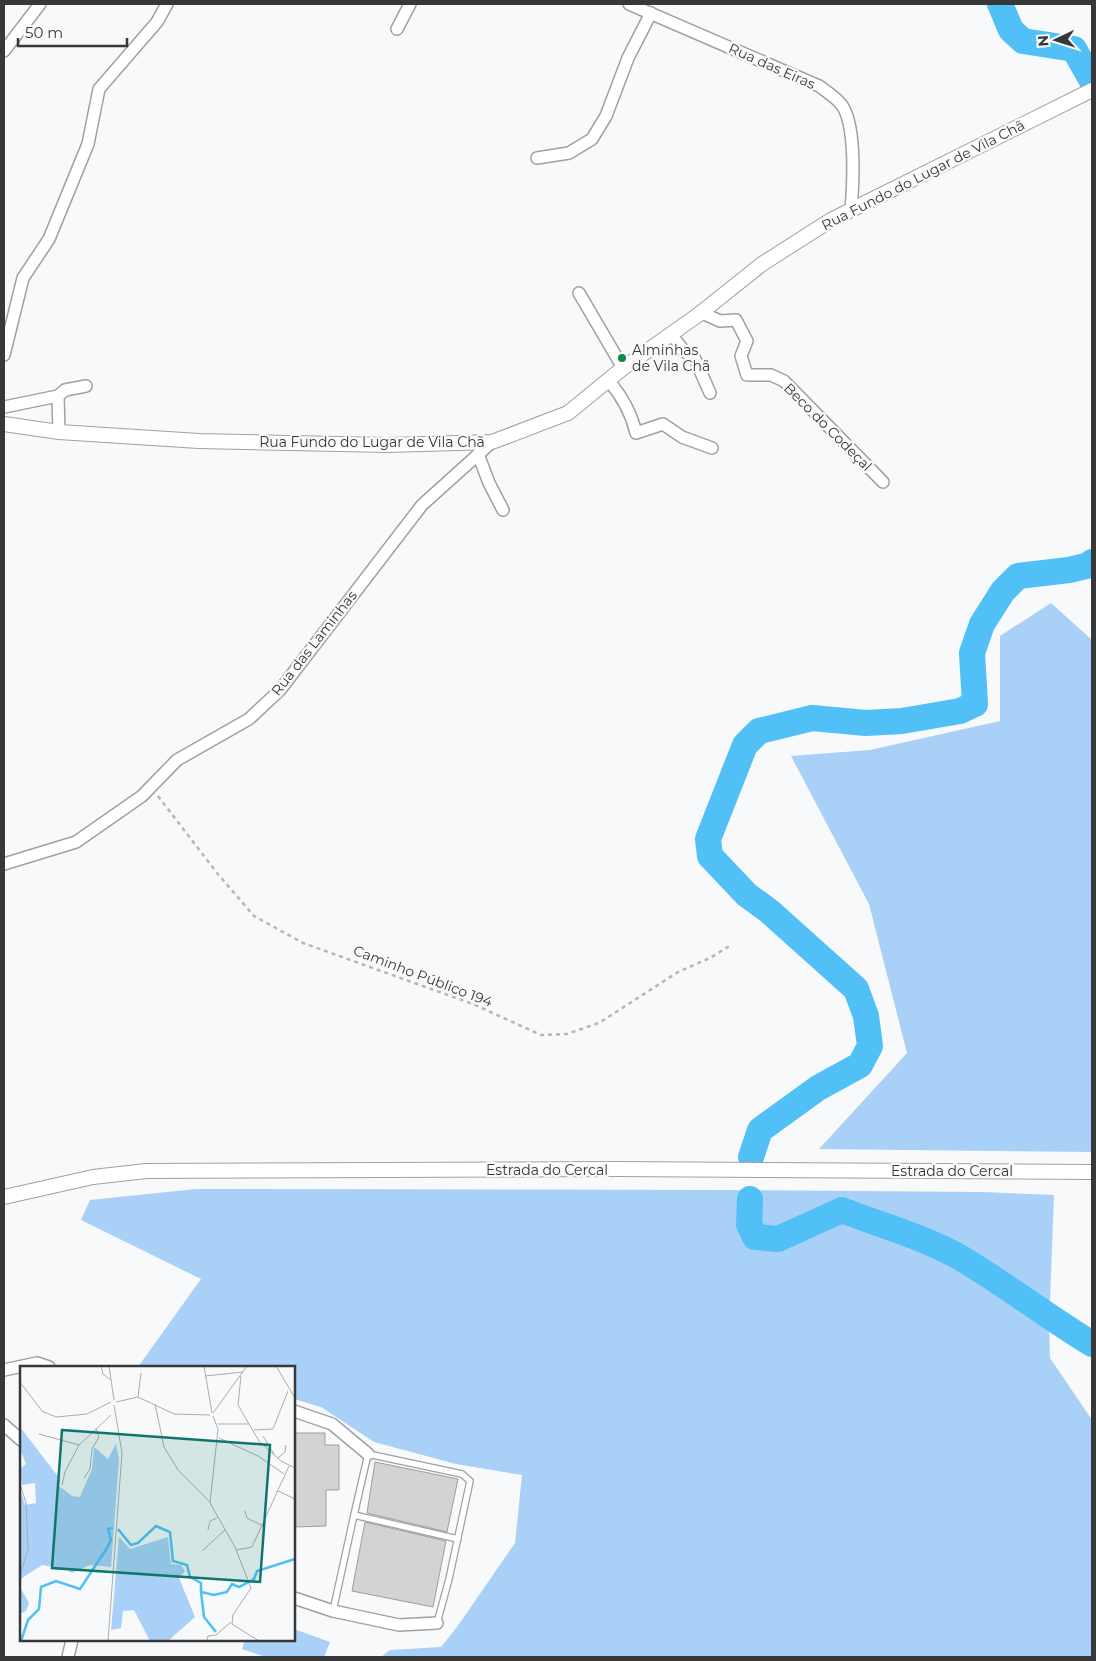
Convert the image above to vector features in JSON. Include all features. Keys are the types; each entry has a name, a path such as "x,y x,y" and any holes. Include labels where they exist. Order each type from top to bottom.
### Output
{"street":[{"path":"4,51 40,4"},
{"path":"4,354 23,278 49,239 88,144 99,89 157,22 167,4"},
{"path":"397,28 410,4"},
{"name":"Rua das Eiras","path":"629,4 819,86 842,104 849,125 855,173 851,209"},
{"path":"537,158 569,153 592,139 606,116 628,58 651,13"},
{"name":"Rua Fundo do Lugar de Vila Chã","path":"4,424 59,432 209,442 388,445 492,442 568,413 623,368 702,313 762,264 831,220 1088,93"},
{"path":"579,293 623,368"},
{"name":"Beco do Codeçal","path":"702,313 720,322 736,320 747,341 741,356 748,375 771,375 784,381 883,482"},
{"path":"671,334 684,351 696,359 710,393"},
{"path":"608,380 619,393 632,415 636,433 664,424 682,437 712,448"},
{"path":"4,407 58,396 65,390 86,386"},
{"path":"58,396 59,432"},
{"name":"Rua das Laminhas","path":"4,864 76,842 142,796 177,760 250,719 280,690 422,506 492,442"},
{"path":"478,454 502,510"},
{"name":"Estrada do Cercal","path":"4,1197 93,1176 146,1170 1092,1172"},
{"path":"23,1366 37,1363 46,1366"},
{"path":"4,1370 20,1367"},
{"path":"295,1411 332,1424 368,1454"},
{"path":"4,1425 20,1439"},
{"path":"295,1598 333,1611 400,1625 437,1623"},
{"path":"68,1657 72,1641"}],"lane":[{"path":"333,1611 338,1598 368,1454 462,1474 470,1481 437,1623"},
{"path":"354,1515 458,1539"}],"path":[{"name":"Caminho Público 194","path":"151,787 217,873 254,916 303,943 464,1001 541,1035 567,1034 599,1023 678,972 710,958 731,945"}],"shaded area":[{"path":"1051,603 1092,640 1092,1152 819,1149 907,1053 869,904 791,756 870,750 1000,721 1000,636"},
{"path":"196,1189 722,1190 982,1192 1054,1195 1049,1326 1050,1358 1092,1420 1092,1657 381,1657 390,1650 441,1647 457,1627 515,1543 522,1475 456,1464 374,1442 321,1407 295,1399 295,1366 139,1366 201,1279 81,1220 90,1200"},
{"path":"295,1629 330,1642 324,1657 266,1657 242,1649 245,1641 295,1641"}],"building":[{"path":"295,1433 325,1433 325,1445 339,1445 339,1490 326,1490 326,1526 295,1527"},
{"path":"375,1462 458,1479 447,1532 367,1513"},
{"path":"365,1522 446,1541 433,1607 352,1591"}],"waterway":[{"path":"1000,4 1011,30 1023,41 1074,49 1092,81"},
{"path":"751,1157 760,1130 818,1088 860,1065 870,1046 866,1016 856,989 769,911 747,895 710,856 708,839 745,745 759,731 812,718 866,723 902,721 960,711 975,704 972,653 982,624 1003,591 1018,576 1069,570 1090,565 1092,562"},
{"path":"750,1199 749,1224 755,1237 778,1239 842,1210 918,1238 961,1258 1092,1344"}],"place":[{"name":"Alminhas de Vila Chã","path":"622,358"}]}
